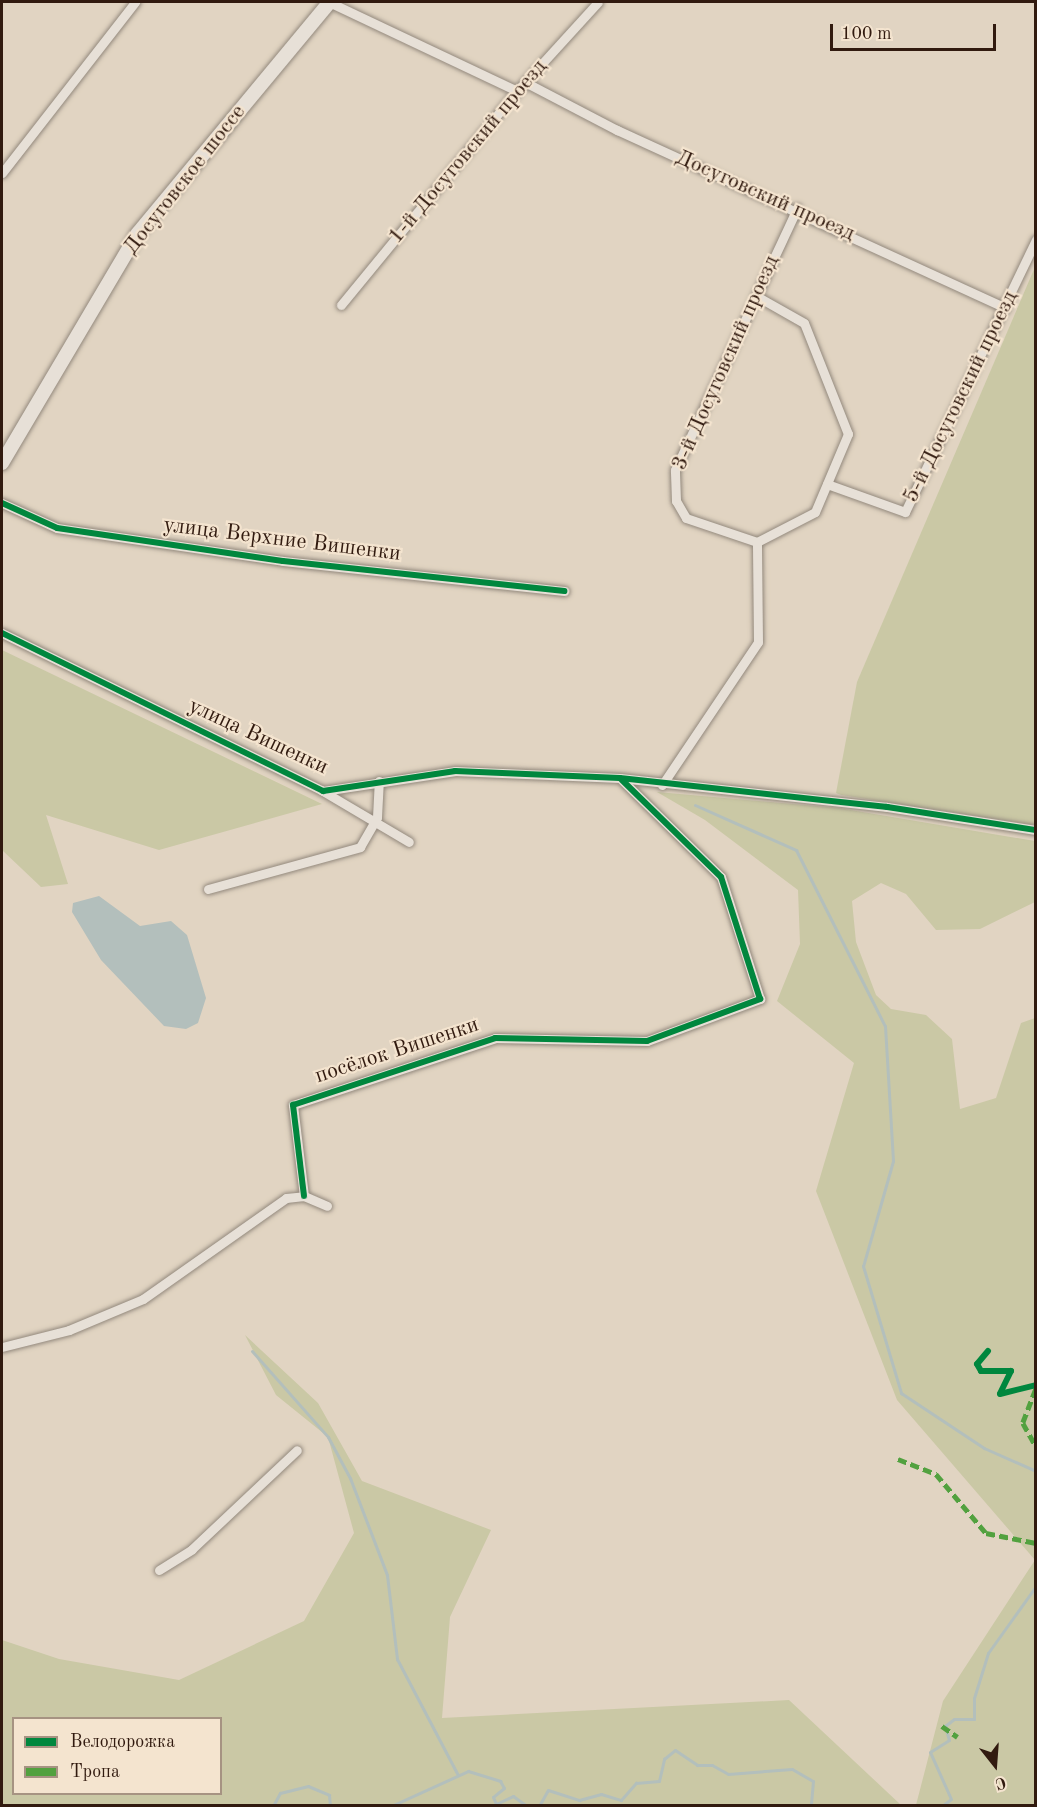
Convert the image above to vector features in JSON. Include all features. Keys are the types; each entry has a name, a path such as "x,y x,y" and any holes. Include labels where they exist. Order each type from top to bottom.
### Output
{"main road":[{"name":"Досуговское шоссе","path":"2,463 138,233 329,2"}],"street":[{"path":"2,173 135,2"},
{"path":"329,2 517,91"},
{"name":"1-й Досуговский проезд","path":"341,305 517,91 598,2"},
{"name":"Досуговский проезд","path":"525,82 617,130 797,208 1005,308"},
{"name":"3-й Досуговский проезд","path":"756,542 686,518 676,501 675,470 758,297 797,208"},
{"name":"5-й Досуговский проезд","path":"827,484 905,512 1005,308 1035,240"},
{"path":"662,785 758,642 756,542 815,512 848,434 804,323 758,297"},
{"name":"улица Верхние Вишенки","path":"2,503 57,528 283,561 564,591"},
{"name":"улица Вишенки","path":"2,633 321,790 456,771 620,778 662,785 887,807 1035,830"},
{"name":"посёлок Вишенки","path":"304,1196 293,1105 495,1038 647,1041 760,999 721,877 620,778"},
{"path":"208,889 360,847 375,820 379,781"},
{"path":"321,790 409,842"},
{"path":"2,1347 69,1330 143,1299 286,1198 304,1196 327,1206"},
{"path":"159,1570 192,1549 297,1450"}],"shaded area":[{"path":"1035,267 1035,825 841,795 836,793 857,682"},
{"path":"2,650 322,804 159,850 46,815 68,884 41,887 2,850"},
{"path":"657,792 839,808 1035,841 1035,902 980,929 936,930 906,894 881,883 852,901 856,942 876,995 891,1009 926,1015 952,1039 960,1109 996,1098 1021,1023 1035,1018 1035,1560 897,1400 816,1191 854,1063 777,1001 800,944 798,890 705,820"},
{"path":"99,896 140,926 171,921 187,935 206,998 198,1023 186,1029 164,1026 101,960 72,912 73,903"},
{"path":"245,1335 318,1403 362,1481 491,1530 450,1617 442,1718 789,1700 901,1805 2,1805 2,1640 59,1659 179,1680 304,1621 354,1533 328,1437 276,1395"},
{"path":"1035,1560 1035,1805 916,1805 943,1701"}],"waterway":[{"path":"695,805 796,850 885,1026 893,1161 863,1266 901,1393 984,1448 1036,1471"},
{"path":"252,1351 328,1437 350,1478 387,1575 397,1659 458,1775"},
{"path":"942,1806 951,1799 930,1752 949,1740 945,1726 954,1719 974,1719 974,1698 988,1653 1036,1586"},
{"path":"539,1806 548,1790 579,1800 601,1794 621,1800 636,1783 659,1781 664,1759 675,1750 697,1765 712,1765 728,1774 792,1769 813,1781 811,1806"},
{"path":"391,1806 468,1771 500,1781 504,1788 493,1797 496,1804 513,1796 527,1806"},
{"path":"273,1806 280,1793 308,1786 329,1795 330,1806"}],"marked path":[{"path":"1036,1389 1023,1423 1036,1446"},
{"path":"898,1459 936,1474 986,1533 1036,1543"},
{"path":"942,1726 958,1737"}],"cycle path":[{"path":"2,503 57,528 283,561 564,591"},
{"path":"2,633 323,791 455,771 620,778 887,807 1036,830"},
{"path":"304,1196 293,1105 495,1038 647,1041 760,999 721,877 622,780"},
{"path":"988,1351 977,1364 981,1371 1011,1371 1000,1394 1036,1385"}]}
